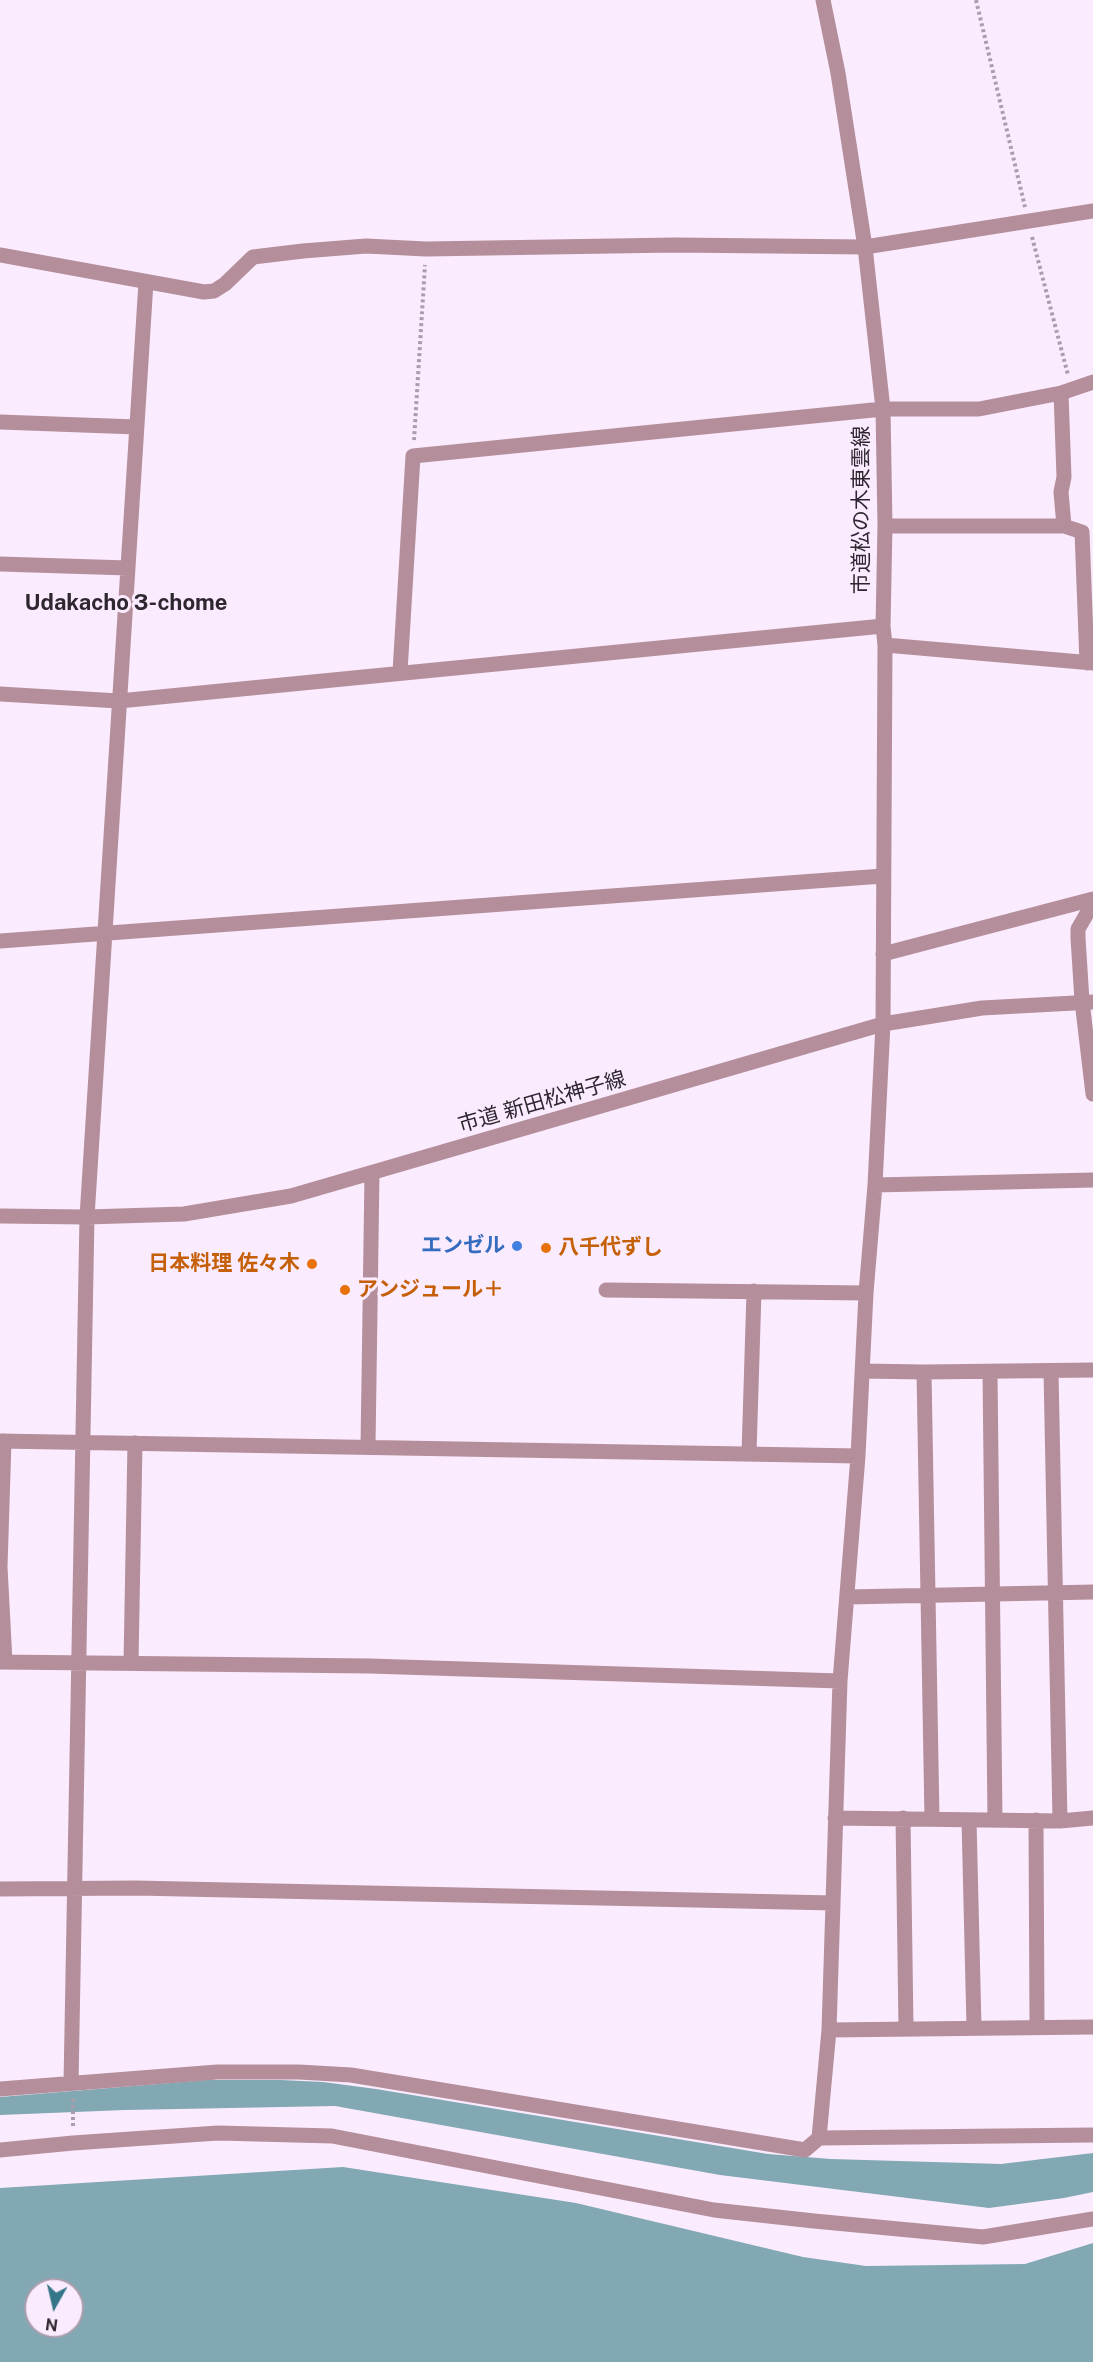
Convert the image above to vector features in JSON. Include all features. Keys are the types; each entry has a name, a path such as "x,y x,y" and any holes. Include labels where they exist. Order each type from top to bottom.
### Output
{"street":[{"name":"市道松の木東雲線","path":"819,2138 829,2030 840,1681 864,1371 866,1293 875,1185 883,1024 885,645 883,626 885,526 883,409 866,247 838,73 823,0"},
{"path":"0,255 204,292 214,291 225,284 253,257 269,254 366,246 426,249 675,245 866,247 1093,211"},
{"path":"72,2086 87,1217 146,282"},
{"path":"400,672 413,456 883,409 979,409 1066,391 1093,382"},
{"path":"1064,526 1061,492 1064,477 1066,391"},
{"path":"0,422 137,427"},
{"path":"885,526 1064,526 1087,532 1090,663 885,645"},
{"path":"0,564 128,568"},
{"path":"0,694 119,701 883,626"},
{"path":"0,941 883,876"},
{"path":"883,954 1093,901"},
{"path":"1093,901 1078,929 1088,1001 1093,1094"},
{"name":"市道 新田松神子線","path":"0,1216 87,1217 184,1214 291,1196 883,1024 982,1008 1088,1001"},
{"path":"368,1448 372,1173"},
{"path":"875,1185 1093,1180"},
{"path":"606,1290 866,1293"},
{"path":"749,1454 754,1291"},
{"path":"864,1371 1093,1370"},
{"path":"1052,1371 1060,1821"},
{"path":"924,1372 932,1819"},
{"path":"990,1372 995,1820"},
{"path":"840,1681 370,1666 2,1662 0,1567 2,1441 858,1456"},
{"path":"131,1663 135,1443"},
{"path":"847,1597 1093,1592"},
{"path":"835,1818 1060,1821 1093,1818"},
{"path":"903,1818 906,2028"},
{"path":"969,1820 974,2027"},
{"path":"1036,1820 1037,2026"},
{"path":"0,1889 75,1887 833,1903"},
{"path":"829,2030 1093,2027"},
{"path":"0,2089 72,2086 217,2072 299,2072 351,2075 804,2150 819,2138 1093,2135"},
{"path":"0,2151 74,2143 218,2133 332,2136 714,2210 792,2219 983,2237 1093,2219"}],"path":[{"path":"976,0 1066,391"},
{"path":"413,456 426,249"},
{"path":"72,2086 73,2116"}],"water":[{"path":"206,2080 323,2082 768,2154 831,2159 1001,2164 1093,2153 1093,2192 989,2208 720,2175 335,2106 0,2115 0,2097"},
{"path":"343,2167 576,2203 803,2257 866,2266 1025,2264 1093,2243 1093,2362 0,2362 0,2188"}],"place":[{"name":"エンゼル","path":"517,1246"},
{"name":"八千代ずし","path":"546,1248"},
{"name":"日本料理 佐々木","path":"312,1264"},
{"name":"アンジュール＋","path":"345,1290"}],"district":[{"name":"Udakacho 3-chome","path":"126,603"}]}
